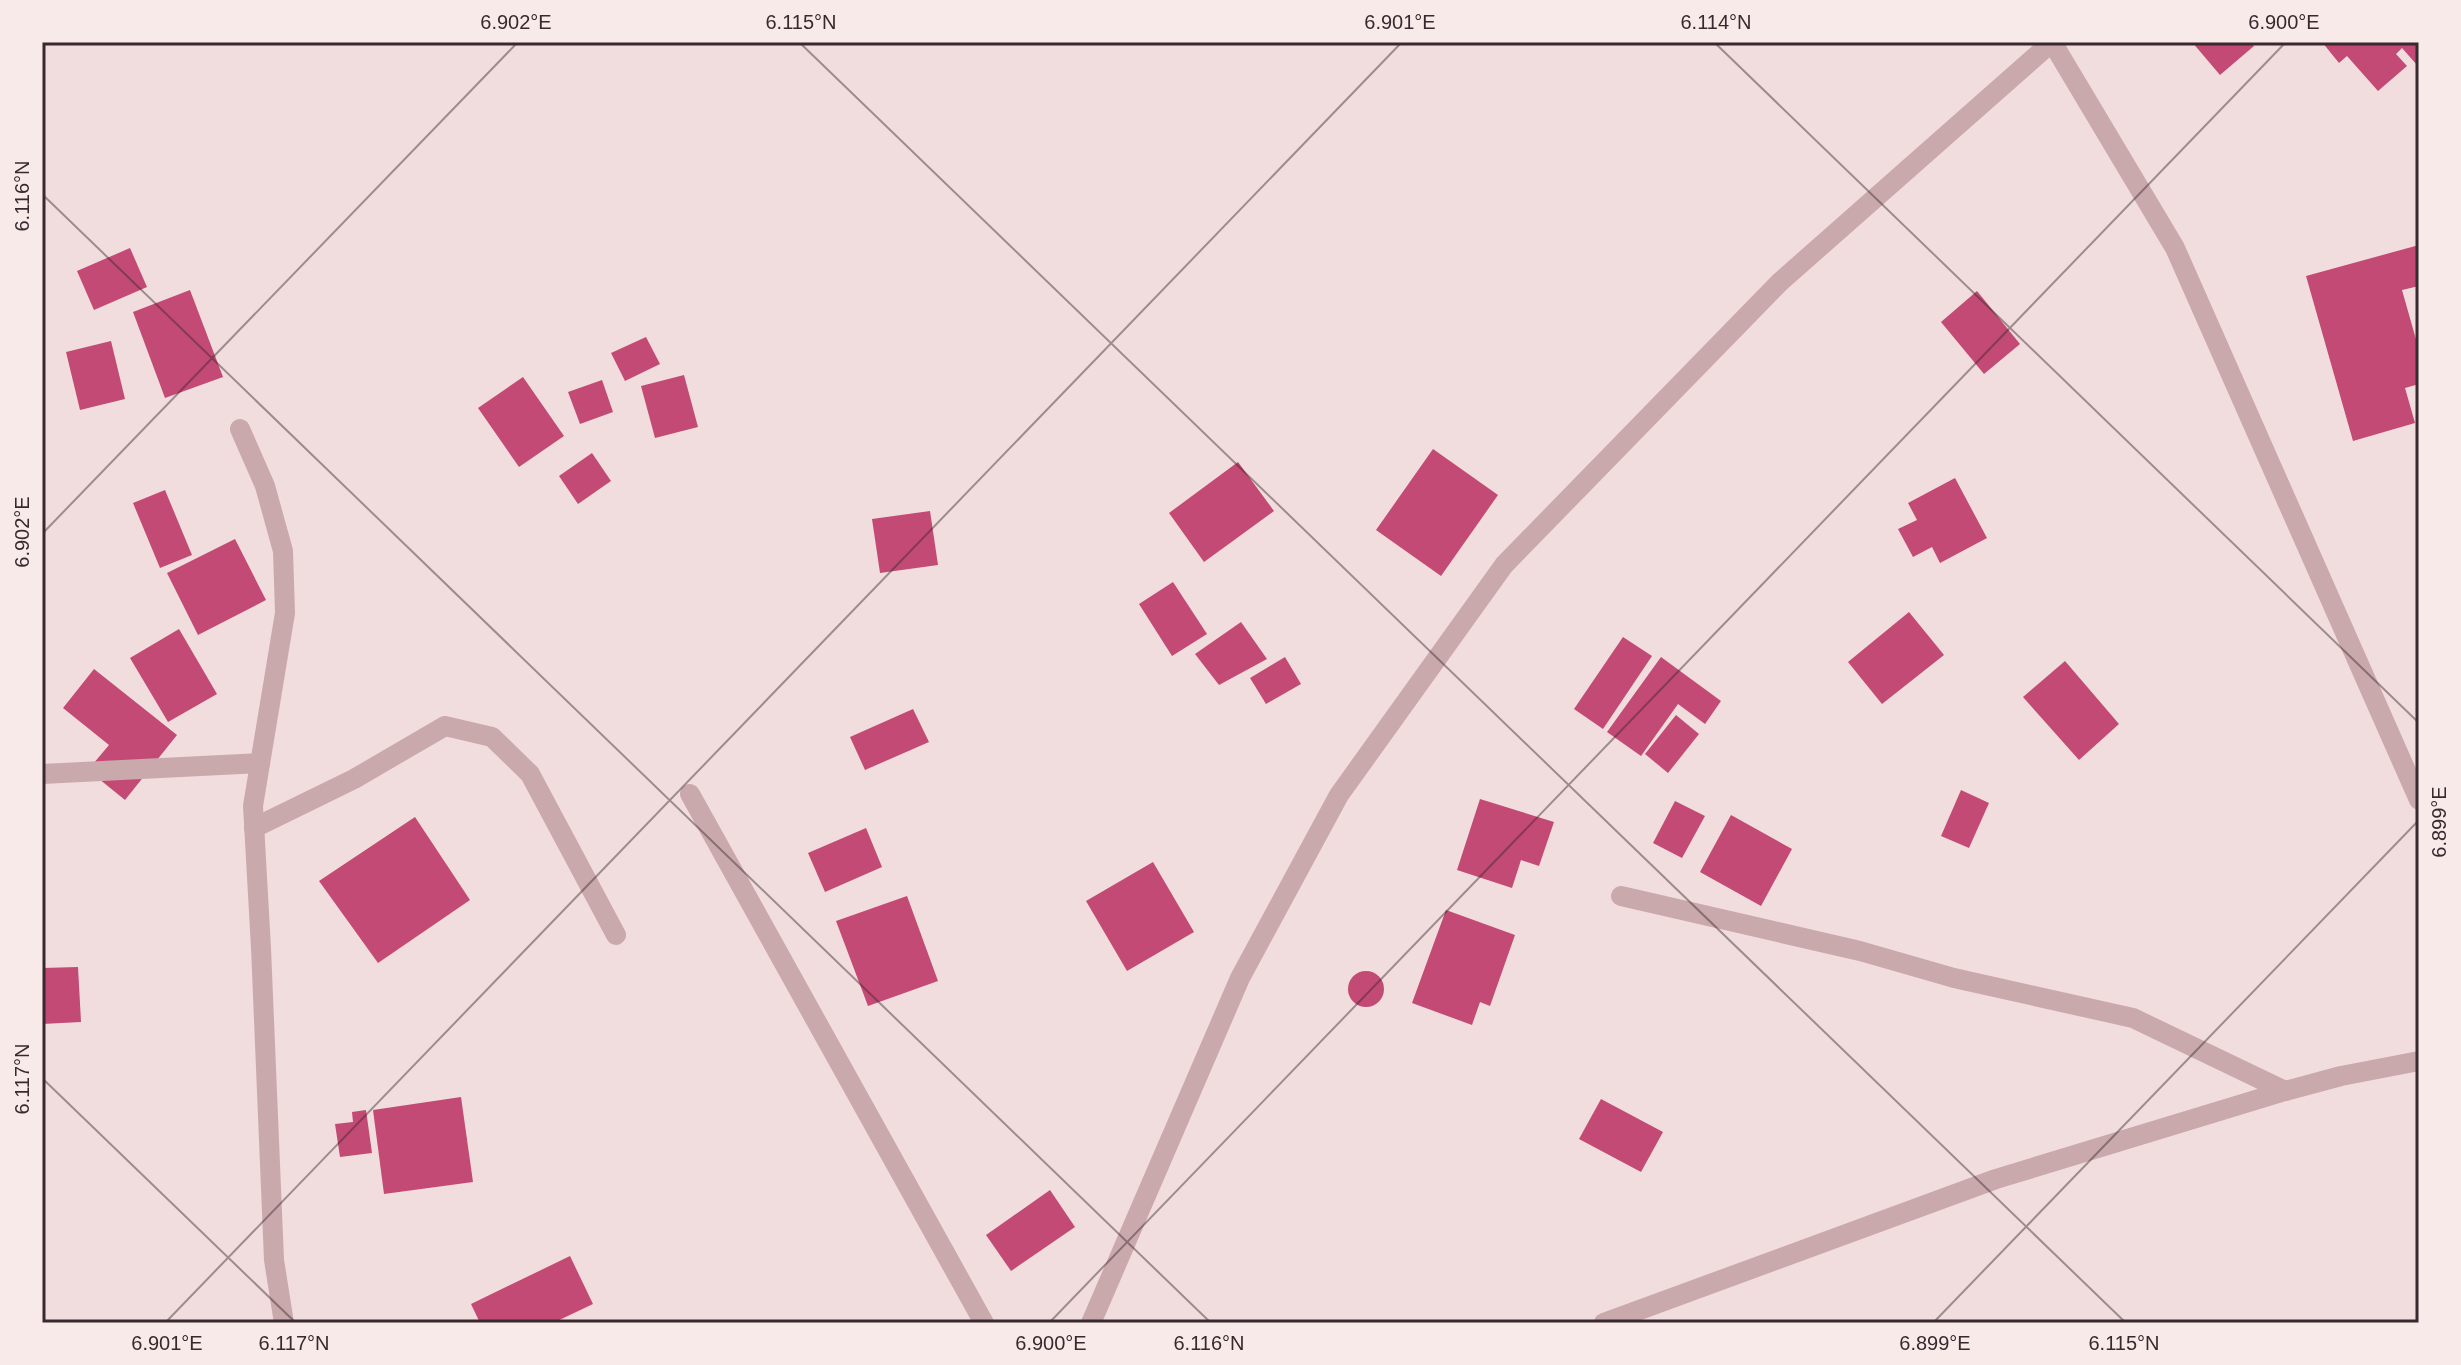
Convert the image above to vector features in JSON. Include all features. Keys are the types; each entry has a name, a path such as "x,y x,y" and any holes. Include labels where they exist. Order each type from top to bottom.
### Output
{"street":[{"path":"1091,1323 1240,978 1339,795 1504,565 1780,282 2052,42 2175,248 2419,800"},
{"path":"240,429 265,486 283,551 285,613 253,806 274,1260 284,1323"},
{"path":"254,828 354,779 445,726 492,737 530,774 616,935"},
{"path":"42,774 260,763"},
{"path":"690,794 984,1323"},
{"path":"1621,896 1860,951 1954,978 2133,1018 2285,1091"},
{"path":"1604,1323 1996,1179 2285,1091 2341,1076 2419,1061"}],"building":[{"path":"2192,42 2251,42 2254,46 2220,75"},
{"path":"2322,42 2419,42 2419,63 2417,65 2402,48 2396,54 2407,66 2378,91 2347,56 2339,63"},
{"path":"2419,245 2419,286 2402,290 2419,350 2419,384 2405,388 2415,423 2353,441 2306,276"},
{"path":"130,248 147,287 94,310 77,271"},
{"path":"190,290 223,377 165,398 133,312"},
{"path":"1977,291 2020,344 1984,374 1941,322"},
{"path":"646,337 660,364 625,381 611,353"},
{"path":"111,341 125,399 80,410 66,352"},
{"path":"684,375 698,427 655,438 641,386"},
{"path":"523,377 564,436 519,467 478,408"},
{"path":"602,380 613,412 580,424 568,392"},
{"path":"1433,449 1498,495 1441,576 1376,530"},
{"path":"592,453 611,481 578,504 559,476"},
{"path":"1238,462 1274,511 1204,562 1169,513"},
{"path":"1955,478 1987,538 1940,563 1932,547 1913,557 1898,529 1917,520 1908,503"},
{"path":"165,490 192,555 160,568 133,503"},
{"path":"930,511 938,565 880,573 872,519"},
{"path":"235,539 266,600 198,635 167,573"},
{"path":"1173,582 1207,634 1172,656 1139,604"},
{"path":"1909,612 1944,655 1882,704 1848,662"},
{"path":"1241,622 1267,659 1219,685 1195,654"},
{"path":"179,629 217,694 168,722 130,658"},
{"path":"1623,637 1652,656 1603,729 1574,709"},
{"path":"1285,657 1301,684 1266,704 1250,678"},
{"path":"1661,657 1721,701 1705,724 1678,704 1641,756 1607,732"},
{"path":"2065,661 2119,724 2079,760 2023,697"},
{"path":"94,669 177,735 125,800 88,770 109,745 63,708"},
{"path":"913,709 929,742 865,770 850,737"},
{"path":"1676,715 1699,734 1668,773 1645,754"},
{"path":"1961,790 1989,803 1969,848 1941,836"},
{"path":"1480,799 1554,822 1539,866 1521,860 1512,888 1457,870"},
{"path":"1675,801 1705,816 1682,858 1653,843"},
{"path":"1731,815 1792,849 1761,906 1700,872"},
{"path":"415,817 470,900 378,963 319,881"},
{"path":"866,828 882,867 825,892 808,853"},
{"path":"1153,862 1194,932 1127,971 1086,901"},
{"path":"907,896 938,981 868,1006 836,921"},
{"path":"1446,910 1515,935 1490,1006 1480,1002 1472,1025 1412,1003"},
{"path":"78,967 81,1022 42,1024 42,968"},
{"path":"1366,971 1379,976 1384,989 1379,1002 1366,1007 1353,1002 1348,989 1353,976"},
{"path":"461,1097 473,1182 384,1194 373,1110"},
{"path":"1601,1099 1663,1132 1641,1172 1579,1139"},
{"path":"366,1110 372,1153 340,1157 335,1124 353,1122 352,1112"},
{"path":"1050,1190 1075,1227 1011,1271 986,1235"},
{"path":"570,1256 593,1304 553,1323 480,1323 471,1304"}]}
